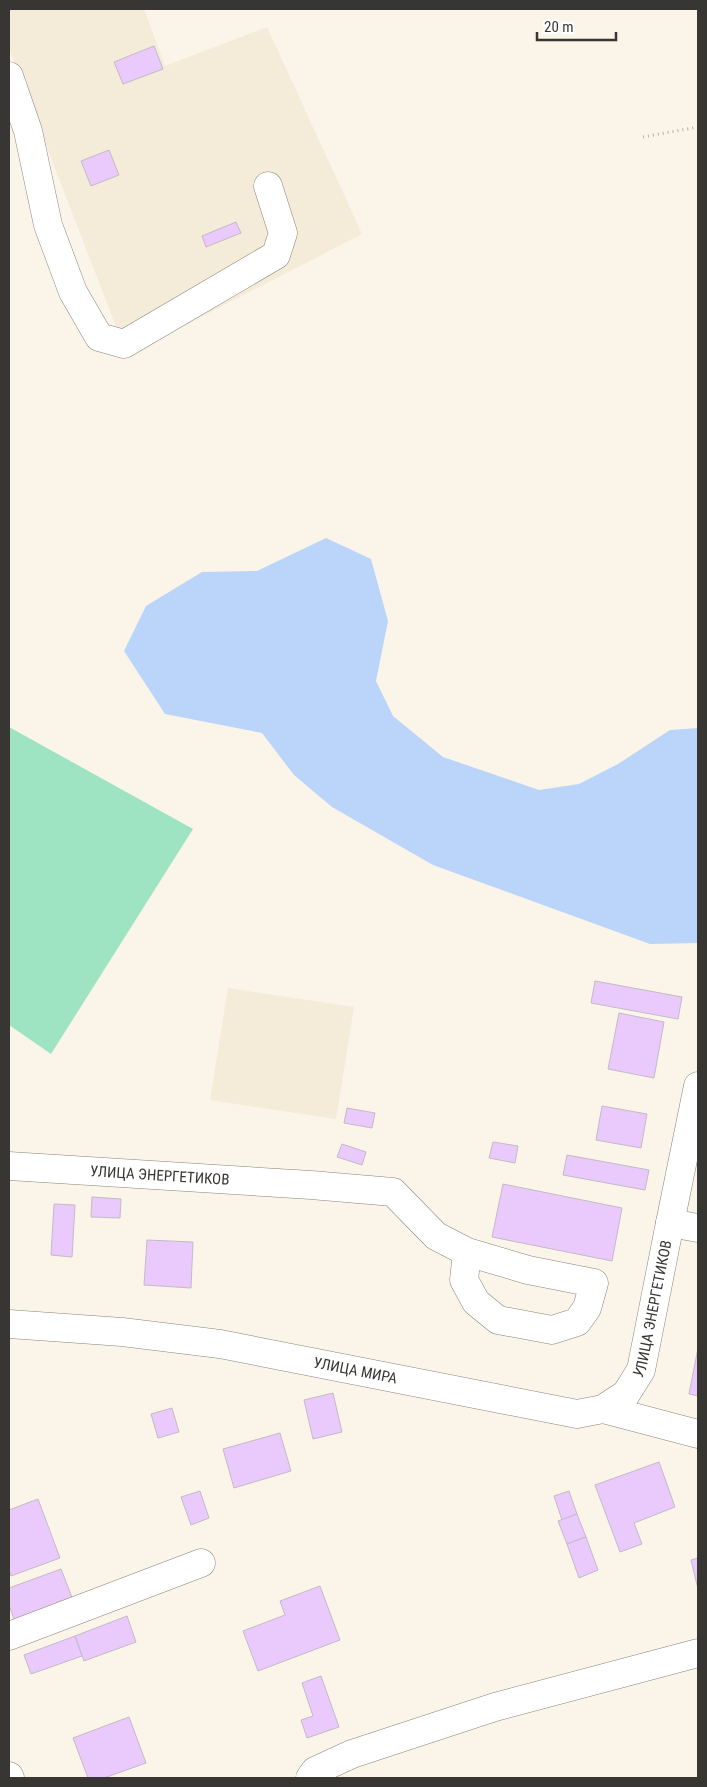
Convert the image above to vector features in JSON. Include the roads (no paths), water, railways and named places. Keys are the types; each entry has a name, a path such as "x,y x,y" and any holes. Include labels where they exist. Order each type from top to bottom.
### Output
{"street":[{"path":"9,76 28,131 48,225 73,292 99,337 124,344 276,255 283,233 268,186"},
{"path":"670,1223 698,1086"},
{"name":"УЛИЦА ЭНЕРГЕТИКОВ","path":"9,1166 311,1184 393,1192 436,1236 467,1252"},
{"name":"УЛИЦА ЭНЕРГЕТИКОВ","path":"603,1409 626,1394 641,1370 670,1223 698,1228"},
{"name":"УЛИЦА МИРА","path":"9,1324 122,1332 220,1344 577,1414 603,1409 698,1434"},
{"path":"9,1636 201,1563"},
{"path":"310,1778 315,1771 352,1754 495,1707 698,1652"}],"water":[{"path":"326,538 371,559 388,621 376,681 393,716 443,757 539,790 579,784 618,764 670,730 698,728 698,943 650,944 433,865 332,807 294,775 262,733 165,714 124,651 146,606 202,572 257,571"}]}
